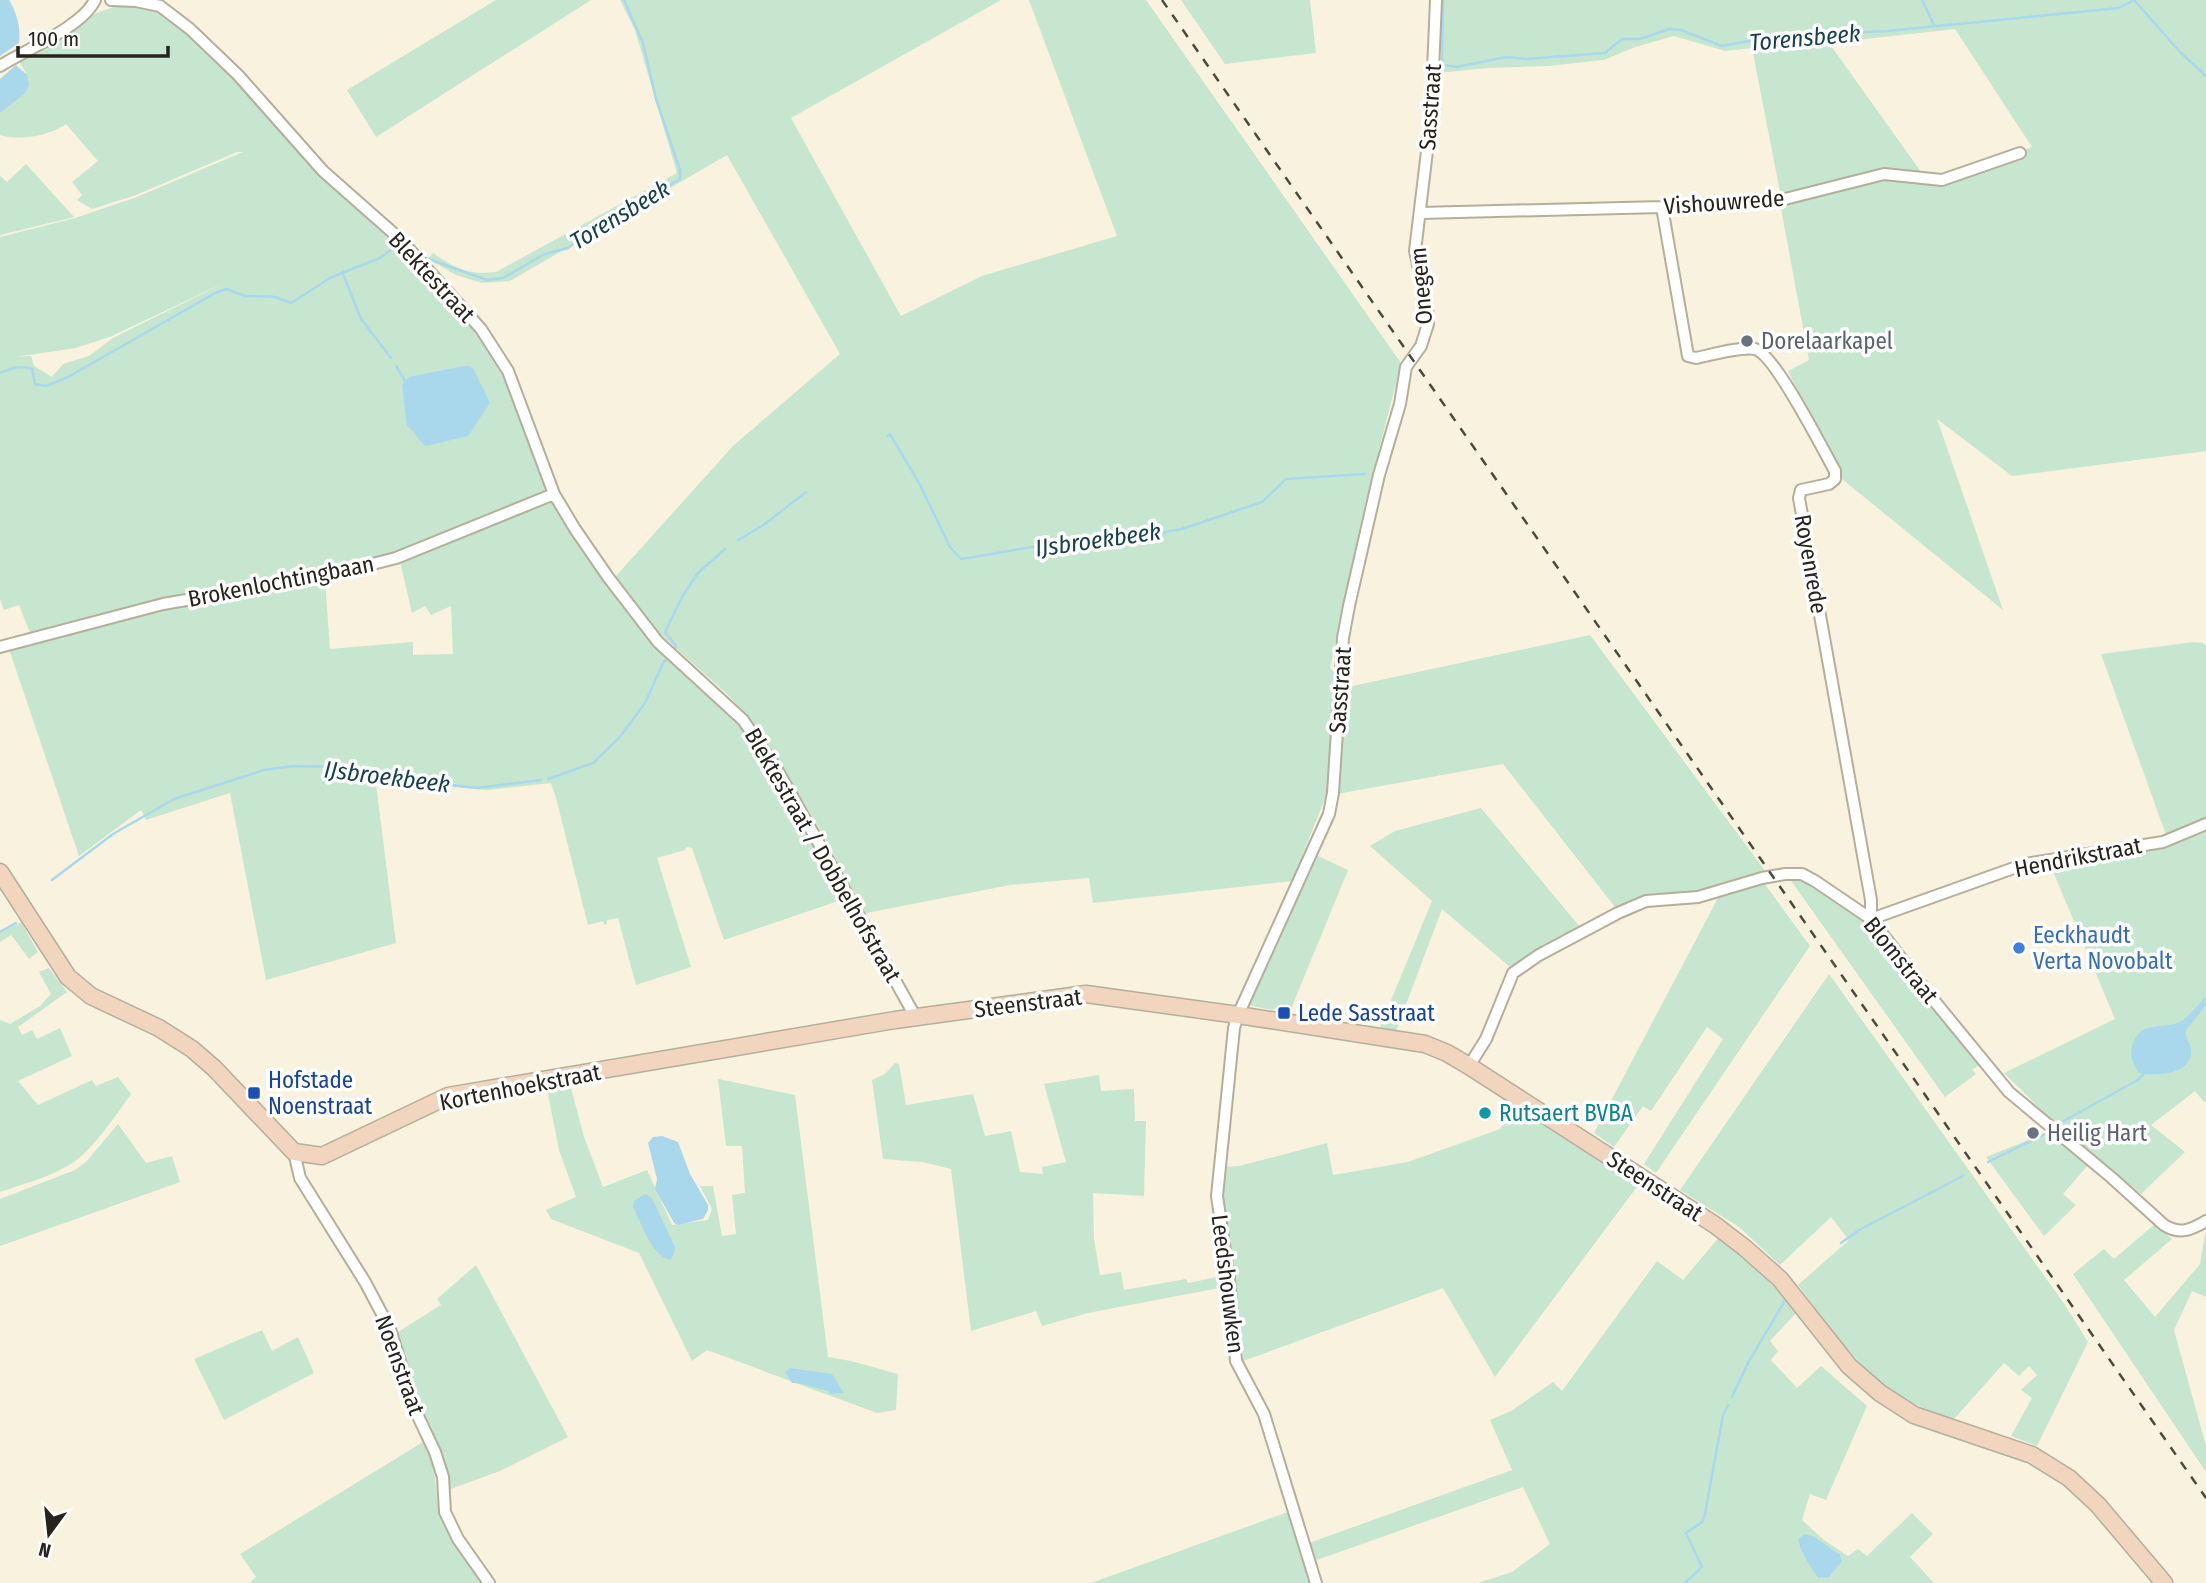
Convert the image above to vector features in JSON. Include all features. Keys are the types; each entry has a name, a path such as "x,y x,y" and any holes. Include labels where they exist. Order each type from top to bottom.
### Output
{"street":[{"path":"0,66 79,20 95,0"},
{"name":"Blektestraat","path":"111,0 160,6 190,29 238,75 323,171 408,248 481,329 499,354 520,400 554,494 608,577 658,642"},
{"name":"Sasstraat","path":"1420,213 1431,118 1436,0"},
{"name":"Vishouwrede","path":"1420,213 1662,207 1781,200 1884,174 1942,180 2020,153"},
{"name":"Royenrede","path":"1662,207 1688,356 1696,358 1747,349 1759,351 1775,367 1835,471 1835,479 1829,484 1801,490 1799,498 1871,900 1871,919"},
{"name":"Onegem","path":"1413,355 1424,338 1427,324 1427,306 1416,259 1420,213"},
{"name":"Sasstraat","path":"1238,1014 1329,814 1334,793 1343,638 1379,475 1400,404 1406,367 1413,355"},
{"name":"Brokenlochtingbaan","path":"0,647 163,604 326,576 396,558 554,494"},
{"name":"Blektestraat / Dobbelhofstraat","path":"658,642 743,720 776,768 916,1018"},
{"name":"Hendrikstraat","path":"1871,919 2025,864 2163,842 2206,824"},
{"path":"0,872 68,977 91,996 159,1028 192,1049 214,1068 294,1152"},
{"name":"Blomstraat","path":"1469,1066 1486,1039 1513,973 1539,956 1633,905 1646,901 1698,897 1762,878 1793,873 1810,877 1871,919 1927,992 2022,1103 2164,1225 2170,1229 2188,1231 2206,1221"},
{"name":"Steenstraat","path":"916,1018 1086,994 1238,1014 1425,1044 1447,1053 1693,1210 1745,1248 1780,1279 1849,1366 1880,1393 1914,1415 2032,1455 2069,1478 2098,1505 2164,1583"},
{"name":"Leedshouwken","path":"1238,1014 1234,1028 1217,1196 1229,1278 1236,1361 1264,1414 1316,1583"},
{"name":"Kortenhoekstraat","path":"294,1152 322,1156 448,1096 916,1018"},
{"name":"Noenstraat","path":"294,1152 300,1178 365,1282 390,1329 416,1412 435,1452 443,1477 445,1512 458,1539 489,1583"}],"green space":[{"path":"496,0 591,0 376,137 347,90"},
{"path":"620,0 1001,0 791,118 901,316 982,276 1117,236 1029,0 1146,0 1401,363 1362,517 1330,668 1348,687 1590,635 1766,872 1686,894 1649,895 1615,907 1503,764 1326,796 1292,881 1093,903 1089,878 1010,885 866,913 814,819 750,718 659,633 616,576 733,446 840,354 727,155 510,281 482,283 456,275 428,259 433,253 462,270 477,273 496,272 677,173 635,30"},
{"path":"1181,0 1310,0 1316,53 1225,64"},
{"path":"1444,0 2206,0 2206,451 2012,476 1937,419 2003,610 1842,479 1788,371 1809,360 1780,203 1884,178 1942,183 2032,147 1955,29 1829,43 1924,176 1902,173 1781,197 1752,48 1725,51 1674,36 1635,47 1604,60 1440,73"},
{"path":"114,7 149,7 171,18 237,79 308,164 395,242 403,255 441,292 497,360 549,492 402,553 320,573 208,590 30,633 19,605 4,610 0,599 0,237 75,218 137,197 243,152 237,152 136,195 92,209 77,200 82,195 72,182 98,161 66,124 51,132 34,136 17,138 0,135 0,90 26,73 19,61 94,14","holes":["228,281 113,338 89,356 63,364 52,377 34,366 31,356 15,357 76,348 112,336"]},
{"path":"26,164 74,217 0,235 0,176 7,182"},
{"path":"553,500 578,543 606,582 734,716 766,762 844,899 724,940 692,848 687,847 685,850 657,858 691,967 636,985 618,918 607,920 604,925 603,921 588,925 551,783 487,790 428,785 374,768 396,943 266,980 230,793 146,820 141,810 79,856 9,649 165,606 325,580 330,649 413,642 413,655 453,654 451,606 431,615 425,606 412,613 400,561"},
{"path":"2194,642 2206,646 2206,820 2166,835 2101,654"},
{"path":"1481,808 1580,927 1510,967 1442,909 1396,1031 1380,1027 1432,901 1370,846 1395,831"},
{"path":"2206,830 2206,1101 2195,1091 2151,1125 2185,1152 2141,1194 2053,1121 2004,1073 2115,1019 2049,862 2147,851"},
{"path":"1316,855 1348,870 1291,1009 1278,1007 1272,1010 1248,1005"},
{"path":"1798,877 1862,914 1981,1064 1972,1070 1976,1074 1945,1097 1789,878"},
{"path":"1764,883 1810,946 1656,1173 1644,1164 1723,1039 1707,1027 1651,1111 1643,1106 1614,1147 1594,1133 1718,898"},
{"path":"21,922 38,952 29,959 11,935 0,942 0,933"},
{"path":"49,968 67,992 18,1027 22,1035 32,1030 37,1039 60,1028 72,1056 18,1081 38,1105 92,1080 96,1086 118,1077 131,1094 87,1151 71,1164 54,1173 0,1192 0,1020 10,1024 40,1006 51,994 39,972"},
{"path":"1829,974 2065,1305 2088,1342 2037,1446 2011,1436 2032,1398 2021,1390 2037,1375 2029,1366 2019,1376 2004,1363 1954,1419 1903,1397 1882,1383 1847,1349 1798,1285 1849,1240 1831,1217 1780,1265 1739,1227 1680,1190"},
{"path":"895,1063 899,1064 906,1105 973,1094 985,1136 1011,1131 1020,1172 1043,1174 1042,1167 1066,1162 1044,1084 1099,1075 1101,1091 1134,1089 1135,1121 1146,1121 1144,1196 1093,1193 1094,1239 1100,1275 1121,1272 1124,1290 1186,1279 1188,1283 1222,1276 1224,1287 1088,1313 1042,1326 1036,1311 971,1331 951,1169 923,1162 883,1159 872,1080 885,1074"},
{"path":"718,1079 795,1095 828,1357 898,1374 896,1410 877,1413 707,1350 692,1361 639,1253 551,1219 546,1210 576,1197 559,1150 547,1089 571,1088 584,1137 603,1187 647,1170 672,1225 708,1220 712,1209 700,1186 713,1186 722,1236 736,1234 732,1195 745,1193 742,1146 726,1146"},
{"path":"1517,1107 1639,1184 1495,1377 1443,1288 1243,1361 1234,1269 1223,1207 1223,1167 1239,1166 1327,1143 1333,1175 1408,1162 1500,1129"},
{"path":"118,1124 146,1163 172,1156 180,1182 0,1246 0,1199 75,1170 86,1162"},
{"path":"2048,1132 2088,1165 2063,1194 2076,1205 2044,1236 1986,1157"},
{"path":"2155,1224 2172,1239 2124,1280 2155,1317 2200,1264 2206,1228 2206,1297 2192,1291 2174,1330 2206,1446 2206,1472 2073,1274 2104,1249 2114,1259"},
{"path":"1720,1236 1757,1269 1797,1312 1770,1341 1778,1351 1771,1360 1797,1388 1821,1366 1867,1406 1826,1500 1810,1494 1802,1520 1824,1540 1848,1556 1858,1549 1867,1556 1912,1513 1933,1534 1910,1557 1934,1583 1478,1583 1512,1572 1550,1544 1523,1487 1314,1561 1309,1543 1512,1470 1490,1420 1511,1411 1553,1382 1562,1391 1657,1261 1683,1280"},
{"path":"476,1265 568,1437 500,1471 448,1490 395,1334 441,1305 437,1299"},
{"path":"262,1330 272,1351 298,1337 314,1373 224,1420 194,1359"},
{"path":"423,1442 433,1461 438,1506 444,1524 453,1542 486,1583 249,1583 256,1577 240,1554"},
{"path":"1288,1512 1309,1583 1091,1583"}],"water":[{"path":"0,0 9,0 12,5 18,21 19,43 0,56"},
{"path":"16,65 27,75 29,86 24,94 0,113 0,79"},
{"path":"470,366 474,370 490,403 468,436 426,446 407,426 402,385 409,377"},
{"path":"2206,996 2204,1005 2186,1031 2191,1049 2186,1065 2163,1074 2139,1073 2132,1061 2131,1051 2141,1032 2147,1028 2183,1020"},
{"path":"662,1136 678,1142 690,1174 708,1205 703,1219 678,1225 674,1223 655,1189 657,1179 648,1143 653,1137"},
{"path":"645,1194 652,1198 675,1247 670,1260 657,1252 652,1245 633,1207 634,1201"},
{"path":"790,1368 832,1374 844,1393 829,1394 829,1391 792,1383 785,1372"},
{"path":"1805,1534 1815,1537 1840,1555 1842,1561 1829,1577 1818,1578 1806,1559 1798,1539"}],"waterway":[{"name":"Torensbeek","path":"426,258 487,280 503,278 545,254 568,248 588,233 680,179 680,170 656,99 643,43 624,0"},
{"name":"Torensbeek","path":"1443,0 1443,65 1457,67 1506,57 1526,59 1605,53 1622,39 1640,39 1669,29 1681,30 1722,46 1775,36 1887,31 2119,8 2134,0 2180,52 2206,76"},
{"path":"1922,0 1934,25"},
{"name":"Torensbeek","path":"0,373 23,367 32,369 35,384 46,386 68,377 217,292 227,289 245,296 275,297 291,303 332,277 380,258 395,247"},
{"path":"343,274 361,319 391,358"},
{"path":"396,366 405,381"},
{"name":"IJsbroekbeek","path":"888,436 890,434 919,483 950,547 961,559 1056,543 1122,540 1182,529 1262,502 1286,479 1365,474"},
{"name":"IJsbroekbeek","path":"738,540 765,524 806,492"},
{"name":"IJsbroekbeek","path":"674,650 676,646 665,632 682,597 698,573 725,549"},
{"name":"IJsbroekbeek","path":"548,779 593,763 620,737 645,703 664,661 668,658"},
{"name":"IJsbroekbeek","path":"52,880 113,834 174,799 264,770 293,766 341,767 374,770 416,781 477,788 541,780"},
{"name":"IJsbroekbeek","path":"0,932 16,923"},
{"path":"2187,1027 2206,1003"},
{"path":"2060,1123 2144,1074"},
{"path":"1988,1162 2045,1134"},
{"path":"1841,1243 1859,1230 1963,1176"},
{"path":"1732,1397 1748,1363 1784,1302"},
{"path":"1685,1583 1702,1567 1686,1533 1702,1522 1705,1514 1723,1415 1728,1405"}],"railway":[{"path":"1162,0 2206,1498"}],"place":[{"name":"Dorelaarkapel","path":"1747,341"},
{"name":"Eeckhaudt Verta Novobalt","path":"2019,948"},
{"name":"Lede Sasstraat","path":"1284,1013"},
{"name":"Hofstade Noenstraat","path":"254,1093"},
{"name":"Rutsaert BVBA","path":"1485,1113"},
{"name":"Heilig Hart","path":"2033,1133"}]}
